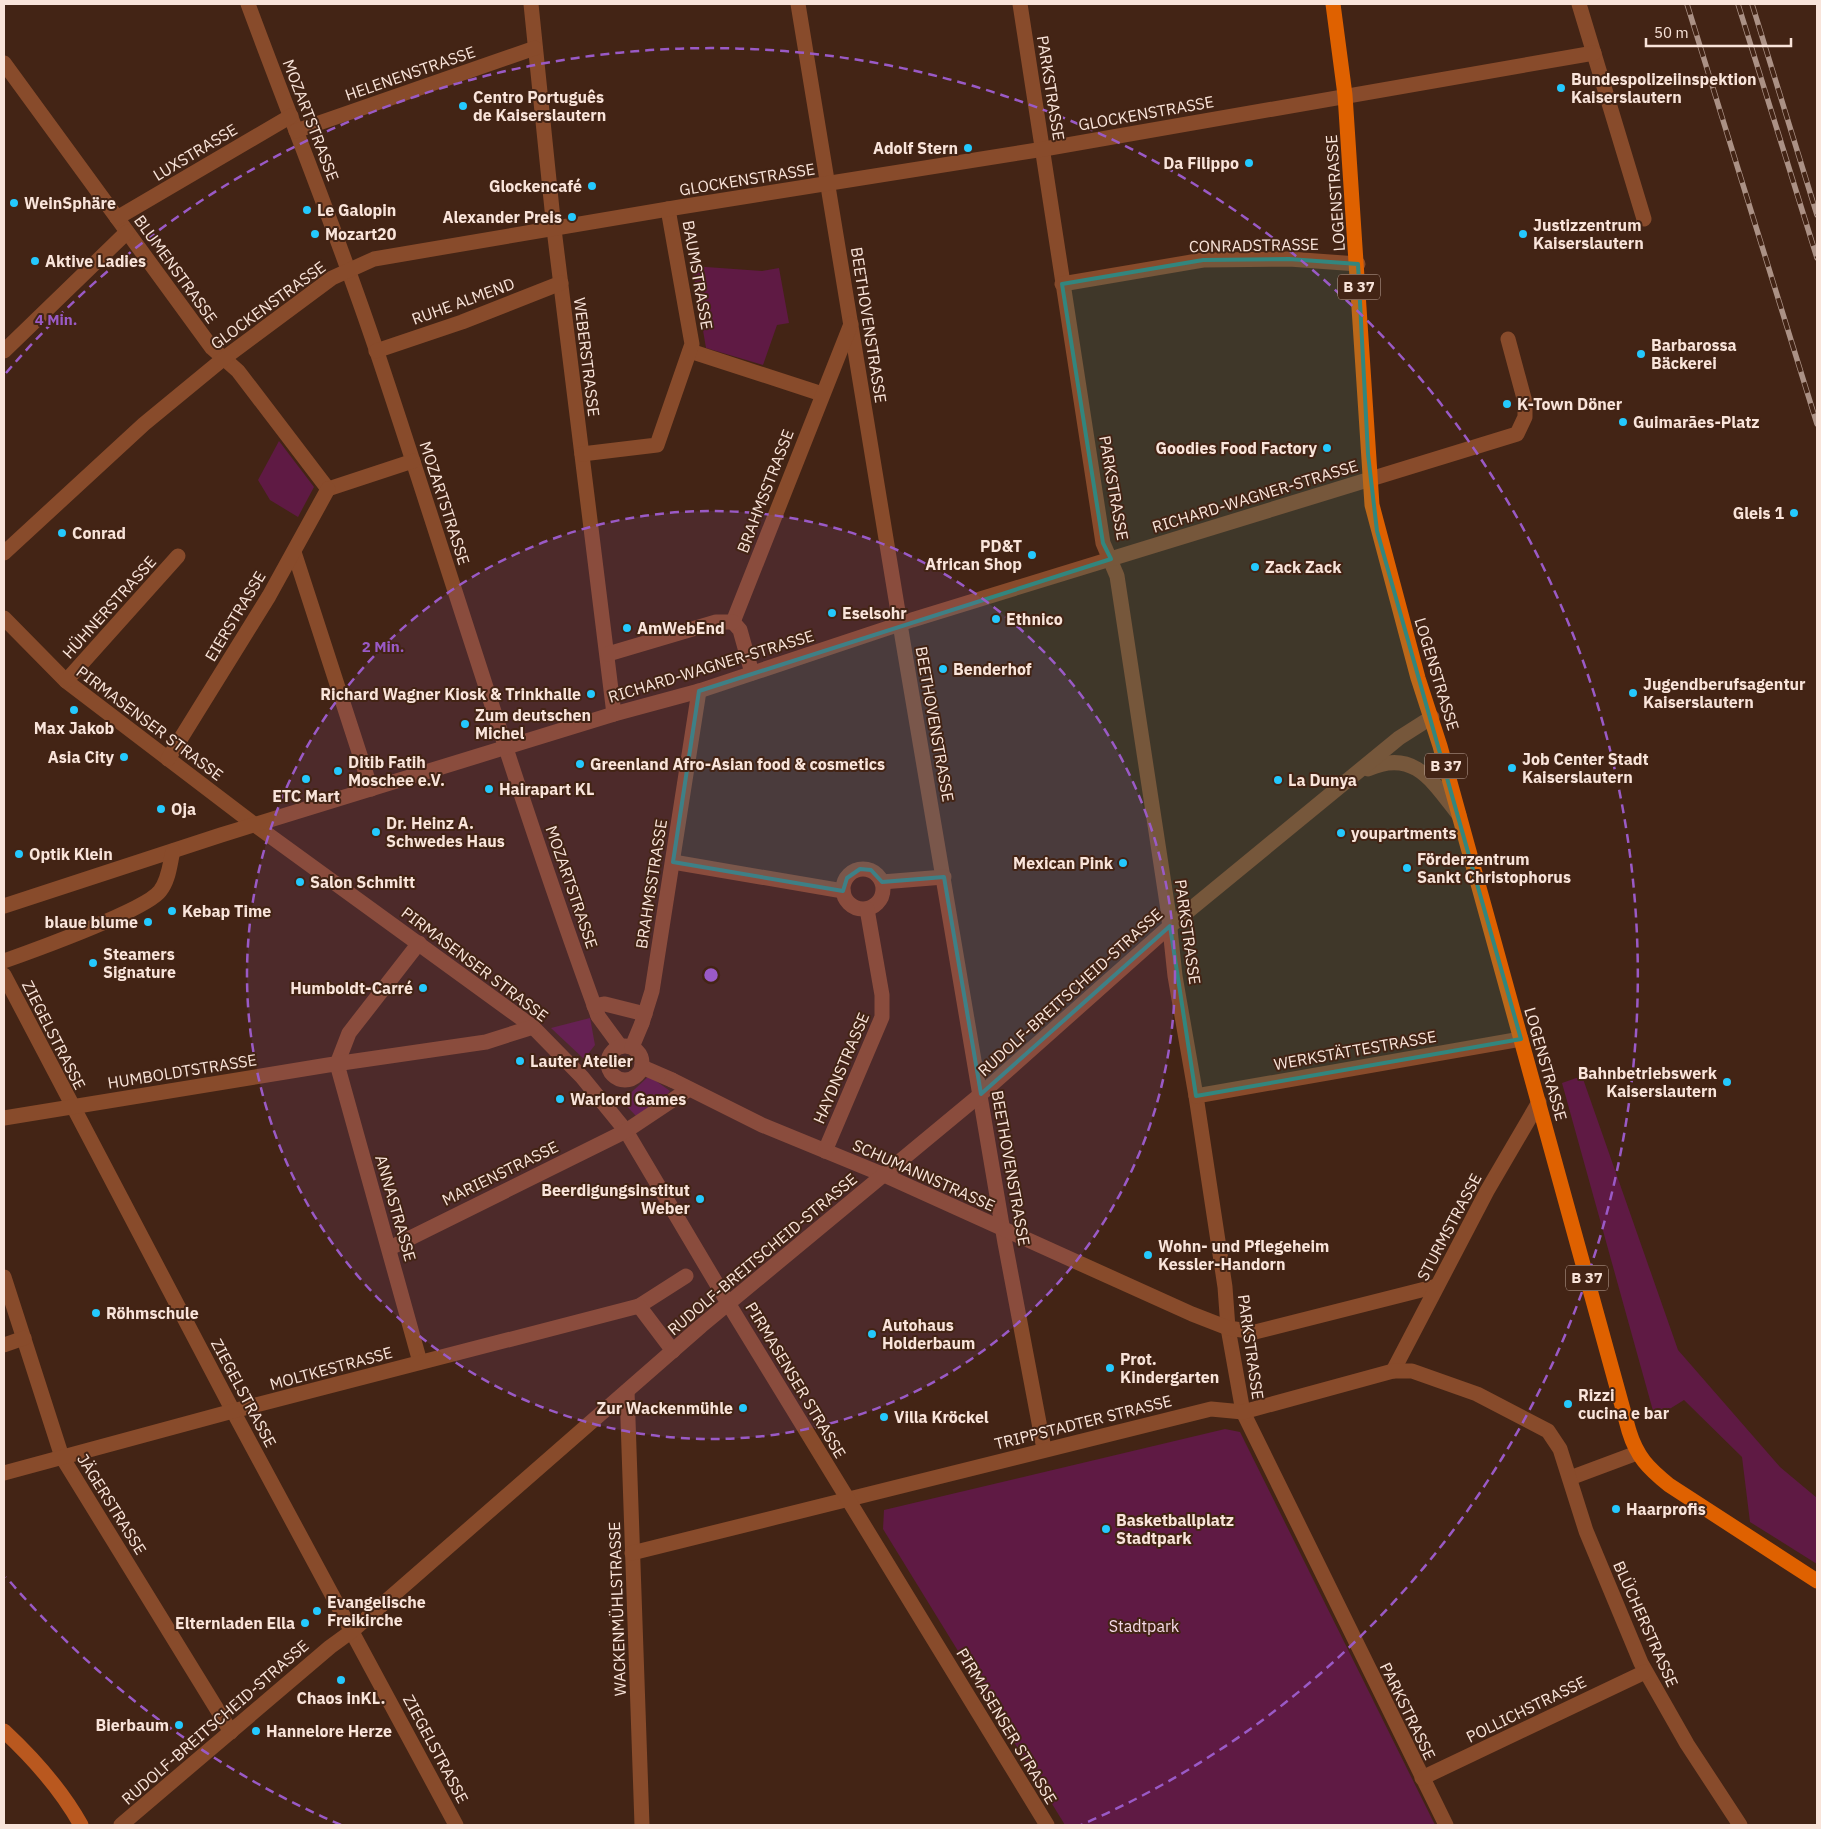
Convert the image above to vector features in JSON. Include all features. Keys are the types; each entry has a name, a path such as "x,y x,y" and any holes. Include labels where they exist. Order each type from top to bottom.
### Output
{"main road":[{"name":"LOGENSTRASSE","path":"1333,4 1345,95 1358,264 1370,479 1378,531 1418,678 1432,717 1637,1453"},
{"name":"B 37","path":"1637,1453 1651,1470 1669,1485 1817,1580"},
{"path":"4,1731 32,1758 62,1793 81,1825"}],"street":[{"name":"MOZARTSTRASSE","path":"248,4 348,269 596,1011 626,1046"},
{"name":"WEBERSTRASSE","path":"531,4 554,229 614,714"},
{"name":"BEETHOVENSTRASSE","path":"798,4 852,322 900,624 1003,1229 1044,1449"},
{"name":"PARKSTRASSE","path":"1020,4 1044,149 1062,284 1103,543 1117,576 1170,926 1175,976 1196,1096 1225,1287 1228,1328 1242,1412 1446,1825"},
{"path":"1579,4 1644,220"},
{"name":"HELENENSTRASSE","path":"296,131 536,48"},
{"name":"GLOCKENSTRASSE","path":"4,553 144,424 223,359 332,278 348,269 374,259 668,209 1044,149 1594,52"},
{"name":"BLUMENSTRASSE","path":"4,63 127,232 223,359 238,371 328,489"},
{"name":"LUXSTRASSE","path":"117,218 291,116"},
{"name":"BAUMSTRASSE","path":"582,454 657,445 692,344 668,209"},
{"path":"4,351 127,232"},
{"name":"CONRADSTRASSE","path":"1062,284 1203,260 1289,259 1358,264"},
{"name":"RUHE ALMEND","path":"376,351 462,322 561,283"},
{"name":"BRAHMSSTRASSE","path":"733,622 852,322"},
{"name":"RICHARD-WAGNER-STRASSE","path":"4,906 506,746 699,690 900,624 1517,434 1525,418 1525,402 1508,338"},
{"path":"690,350 822,394"},
{"path":"328,489 412,462"},
{"name":"EIERSTRASSE","path":"168,759 294,552 328,489"},
{"path":"294,552 371,789"},
{"name":"HÜHNERSTRASSE","path":"66,681 178,556"},
{"name":"PIRMASENSER STRASSE","path":"4,618 66,681 255,825 533,1027 582,1077 626,1131 728,1303 1047,1825"},
{"path":"608,654 716,622 733,622 740,630 752,673"},
{"name":"BRAHMSSTRASSE","path":"626,1046 644,1019 652,991 699,690"},
{"name":"RUDOLF-BREITSCHEID-STRASSE","path":"121,1825 352,1631 728,1303 981,1094 1170,926 1399,738 1432,717"},
{"path":"1351,777 1383,762 1412,764 1430,779 1458,815"},
{"path":"4,961 48,945 150,900 164,884 173,851"},
{"path":"673,862 843,891"},
{"path":"860,869 871,870 882,882 883,892 880,901 867,909 854,907 845,898 843,891 847,878 860,869"},
{"path":"882,882 944,877"},
{"name":"HAYDNSTRASSE","path":"825,1151 882,1016 882,995 867,909"},
{"path":"337,1064 349,1033 419,944"},
{"name":"ZIEGELSTRASSE","path":"4,975 233,1411 456,1825"},
{"path":"596,1011 605,1004 644,1019"},
{"name":"HUMBOLDTSTRASSE","path":"4,1118 486,1042 533,1027"},
{"name":"WERKSTÄTTESTRASSE","path":"1196,1096 1521,1039"},
{"path":"626,1046 640,1055 642,1067 635,1077 624,1080 608,1080 607,1064 610,1053 626,1046"},
{"name":"ANNASTRASSE","path":"337,1064 390,1248 420,1362"},
{"name":"SCHUMANNSTRASSE","path":"642,1067 762,1125 884,1174 1192,1314 1228,1328"},
{"path":"626,1131 689,1089"},
{"name":"STURMSTRASSE","path":"1393,1371 1437,1286 1539,1102"},
{"name":"MARIENSTRASSE","path":"390,1248 626,1131"},
{"name":"MOLTKESTRASSE","path":"4,1473 233,1411 639,1306 686,1276"},
{"name":"JÄGERSTRASSE","path":"4,1277 62,1457 232,1732"},
{"path":"1228,1328 1255,1332 1437,1286"},
{"path":"639,1306 672,1351"},
{"path":"4,1344 24,1338"},
{"name":"TRIPPSTADTER STRASSE","path":"632,1553 1211,1409 1242,1412 1393,1371 1412,1371 1429,1376 1477,1394 1525,1417 1548,1431 1560,1449 1570,1478"},
{"name":"WACKENMÜHLSTRASSE","path":"627,1391 642,1825"},
{"path":"1570,1478 1637,1453"},
{"name":"BLÜCHERSTRASSE","path":"1570,1478 1586,1531 1645,1672 1687,1744 1740,1825"},
{"name":"POLLICHSTRASSE","path":"1422,1778 1645,1672"}],"highlighted area":[{"path":"1289,259 1358,264 1368,454 1377,531 1521,1039 1196,1096 1170,926 981,1094 944,877 882,882 871,870 860,869 847,878 843,891 673,862 699,691 1111,559 1103,543 1062,284 1203,260"}],"green space":[{"path":"692,266 762,271 779,268 789,323 777,325 763,365 706,348"},
{"path":"279,441 314,487 298,517 270,500 258,480"},
{"path":"590,1018 595,1045 584,1059 551,1028"},
{"path":"649,1076 670,1091 662,1100 636,1116 622,1101"},
{"path":"1582,1076 1678,1350 1780,1467 1817,1498 1817,1564 1750,1522 1742,1457 1684,1400 1655,1418 1562,1083"},
{"name":"Stadtpark","path":"1225,1429 1240,1432 1435,1825 1065,1825 883,1529 884,1510"}],"railway":[{"path":"1687,4 1817,424"},
{"path":"1738,4 1817,258"},
{"path":"1752,4 1817,215"}],"place":[{"name":"Bundespolizeiinspektion Kaiserslautern","path":"1561,88"},
{"name":"Centro Português de Kaiserslautern","path":"463,106"},
{"name":"Adolf Stern","path":"968,148"},
{"name":"Da Filippo","path":"1249,163"},
{"name":"Glockencafé","path":"592,186"},
{"name":"WeinSphäre","path":"14,203"},
{"name":"Le Galopin","path":"307,210"},
{"name":"Alexander Preis","path":"572,217"},
{"name":"Mozart20","path":"315,234"},
{"name":"Justizzentrum Kaiserslautern","path":"1523,234"},
{"name":"Aktive Ladies","path":"35,261"},
{"name":"Barbarossa Bäckerei","path":"1641,354"},
{"name":"K-Town Döner","path":"1507,404"},
{"name":"Guimarães-Platz","path":"1623,422"},
{"name":"Goodies Food Factory","path":"1327,448"},
{"name":"Gleis 1","path":"1794,513"},
{"name":"Conrad","path":"62,533"},
{"name":"PD&T African Shop","path":"1032,555"},
{"name":"Zack Zack","path":"1255,567"},
{"name":"Eselsohr","path":"832,613"},
{"name":"Ethnico","path":"996,619"},
{"name":"AmWebEnd","path":"627,628"},
{"name":"Benderhof","path":"943,669"},
{"name":"Jugendberufsagentur Kaiserslautern","path":"1633,693"},
{"name":"Richard Wagner Kiosk & Trinkhalle","path":"591,694"},
{"name":"Max Jakob","path":"74,710"},
{"name":"Zum deutschen Michel","path":"465,724"},
{"name":"Asia City","path":"124,757"},
{"name":"Greenland Afro-Asian food & cosmetics","path":"580,764"},
{"name":"Job Center Stadt Kaiserslautern","path":"1512,768"},
{"name":"Ditib Fatih Moschee e.V.","path":"338,771"},
{"name":"ETC Mart","path":"306,779"},
{"name":"La Dunya","path":"1278,780"},
{"name":"Hairapart KL","path":"489,789"},
{"name":"Oja","path":"161,809"},
{"name":"Dr. Heinz A. Schwedes Haus","path":"376,832"},
{"name":"youpartments","path":"1341,833"},
{"name":"Optik Klein","path":"19,854"},
{"name":"Mexican Pink","path":"1123,863"},
{"name":"Förderzentrum Sankt Christophorus","path":"1407,868"},
{"name":"Salon Schmitt","path":"300,882"},
{"name":"Kebap Time","path":"172,911"},
{"name":"blaue blume","path":"148,922"},
{"name":"Steamers Signature","path":"93,963"},
{"name":"Humboldt-Carré","path":"423,988"},
{"name":"Lauter Atelier","path":"520,1061"},
{"name":"Bahnbetriebswerk Kaiserslautern","path":"1727,1082"},
{"name":"Warlord Games","path":"560,1099"},
{"name":"Beerdigungsinstitut Weber","path":"700,1199"},
{"name":"Wohn- und Pflegeheim Kessler-Handorn","path":"1148,1255"},
{"name":"Röhmschule","path":"96,1313"},
{"name":"Autohaus Holderbaum","path":"872,1334"},
{"name":"Prot. Kindergarten","path":"1110,1368"},
{"name":"Rizzi cucina e bar","path":"1568,1404"},
{"name":"Zur Wackenmühle","path":"743,1408"},
{"name":"Villa Kröckel","path":"884,1417"},
{"name":"Haarprofis","path":"1616,1509"},
{"name":"Basketballplatz Stadtpark","path":"1106,1529"},
{"name":"Evangelische Freikirche","path":"317,1611"},
{"name":"Elternladen Ella","path":"305,1623"},
{"name":"Chaos inKL.","path":"341,1680"},
{"name":"Bierbaum","path":"179,1725"},
{"name":"Hannelore Herze","path":"256,1731"}]}
